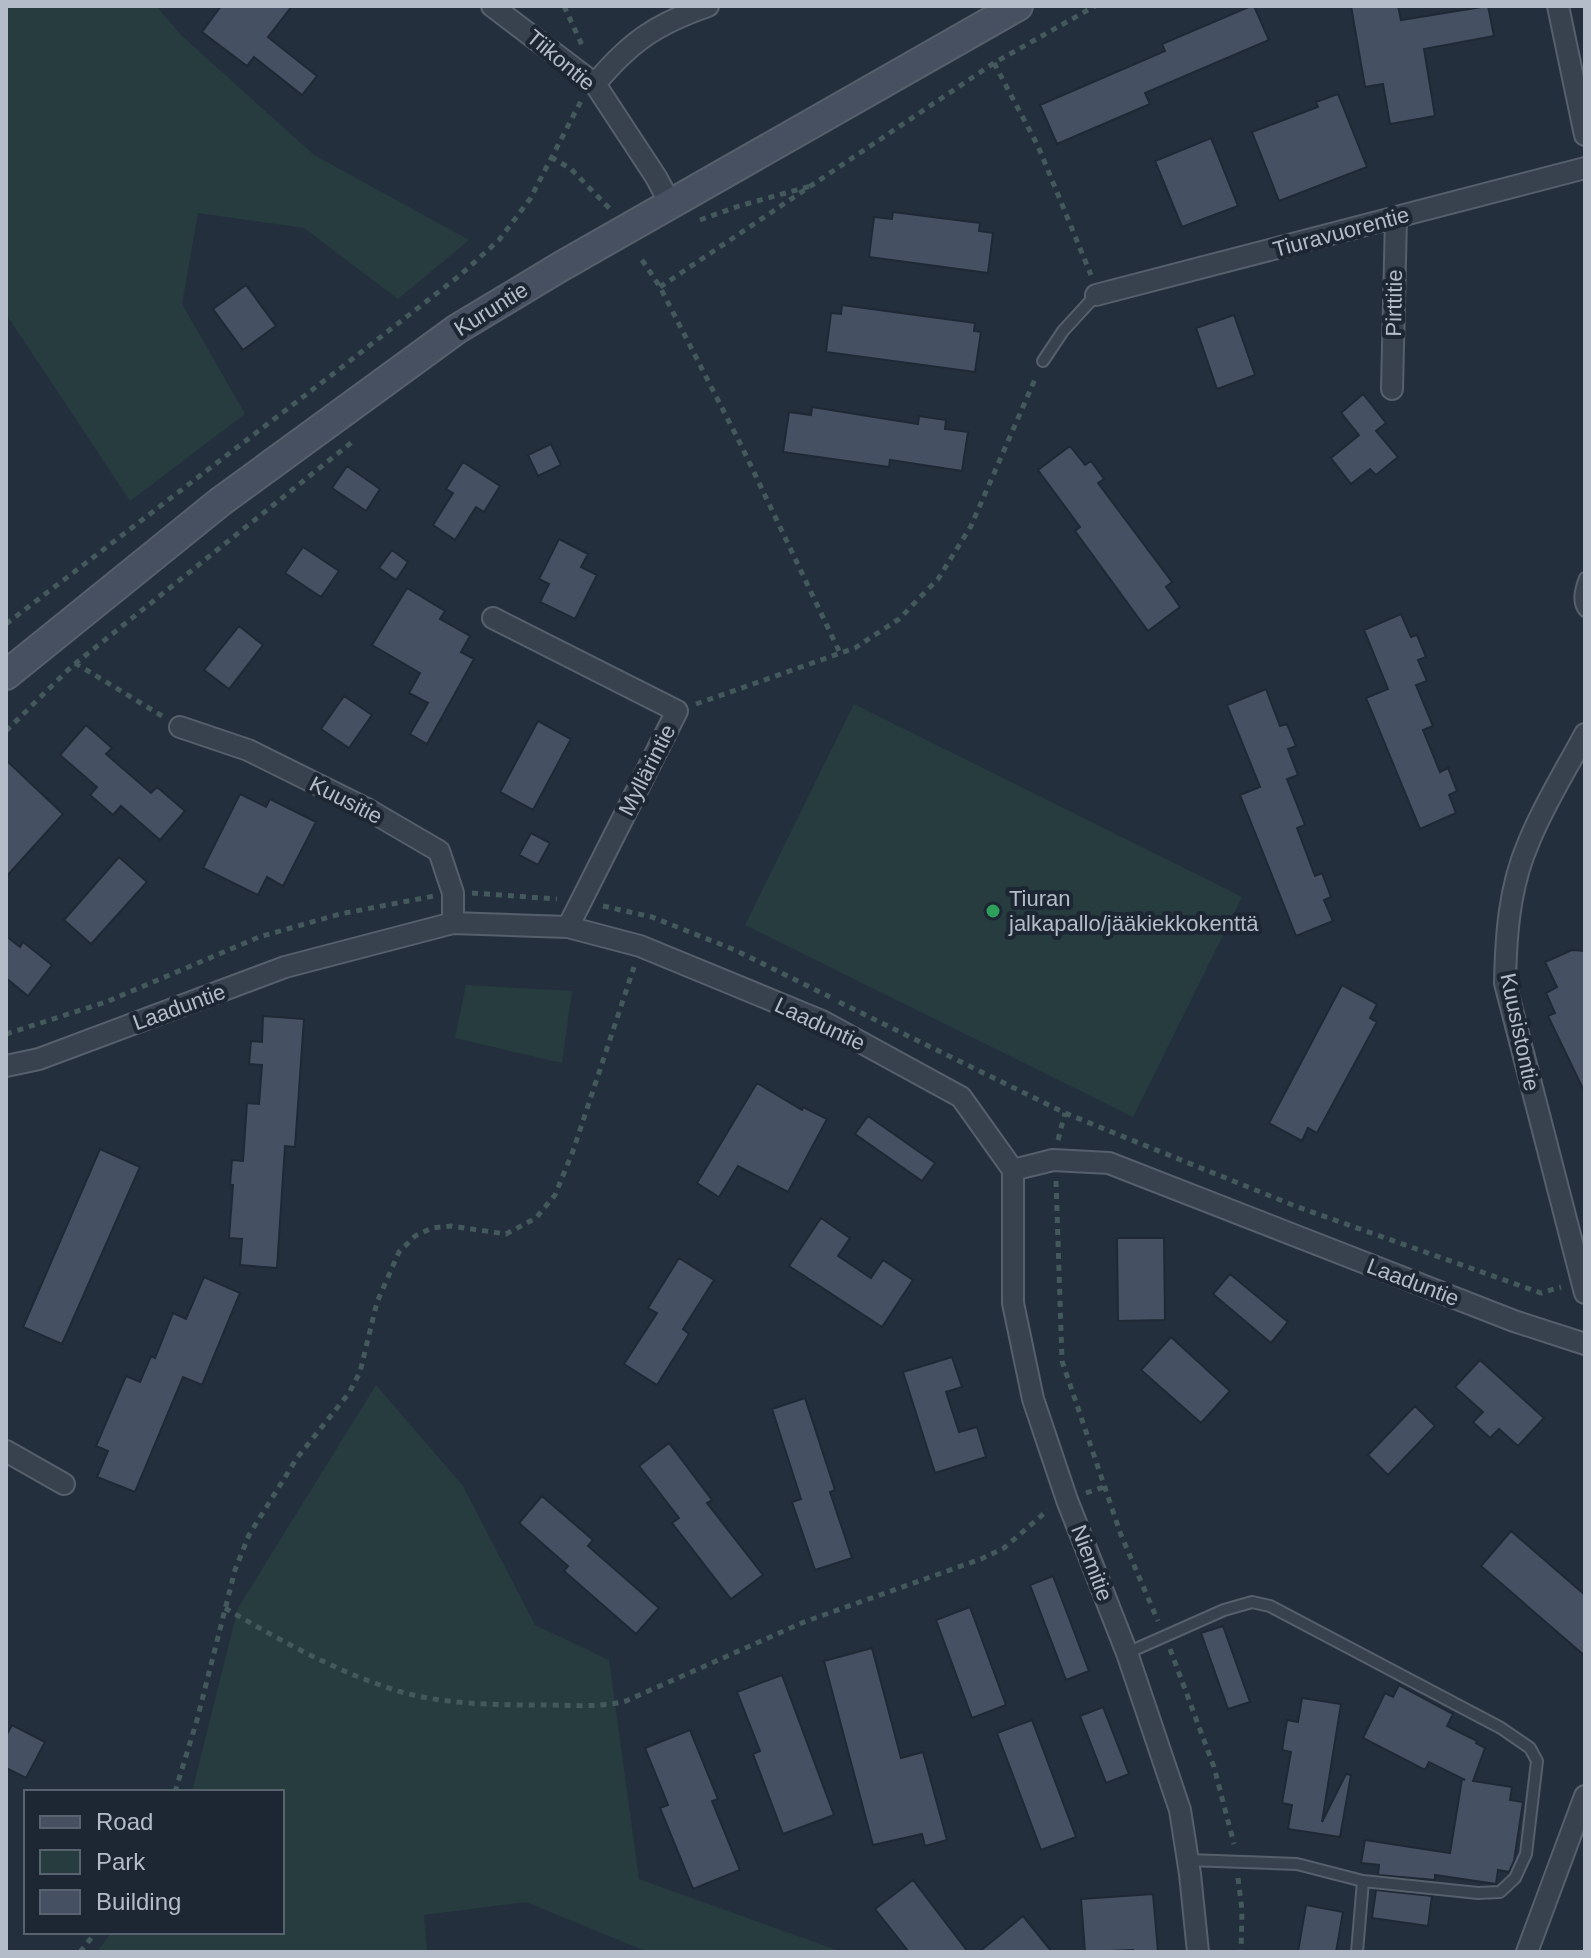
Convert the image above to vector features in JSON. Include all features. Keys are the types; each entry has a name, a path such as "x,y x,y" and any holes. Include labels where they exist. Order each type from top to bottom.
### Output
{"main road":[{"name":"Kuruntie","path":"6,675 220,502 457,329 1018,6"}],"street":[{"name":"Tiikontie","path":"492,6 598,80 671,205"},
{"path":"598,80 612,61 644,36 669,20 708,6"},
{"path":"1558,6 1585,135"},
{"name":"Tiuravuorentie","path":"1096,295 1585,168"},
{"name":"Pirttitie","path":"1392,389 1396,218"},
{"name":"Myllärintie","path":"493,618 677,711 568,927"},
{"name":"Kuusitie","path":"180,727 248,750 367,809 439,851 453,893 453,923"},
{"name":"Kuusistontie","path":"1583,1287 1505,983 1506,933 1517,876 1528,843 1585,734"},
{"name":"Laaduntie","path":"6,1066 39,1059 285,967 453,923 568,927 640,946 822,1021 961,1097 1013,1170 1053,1160 1109,1163 1514,1321 1585,1344"},
{"name":"Niemitie","path":"1013,1170 1013,1303 1033,1399 1067,1500 1127,1653 1180,1810 1198,1952"},
{"path":"6,1451 64,1484"},
{"path":"1527,1952 1585,1796"}],"lane":[{"path":"1043,361 1063,331 1096,295"},
{"path":"1585,578 1580,592 1585,611"},
{"path":"1127,1653 1224,1610 1252,1602 1270,1606 1501,1728 1530,1748 1537,1761 1526,1854 1515,1878 1500,1892 1478,1893 1363,1881 1297,1864 1188,1860"},
{"path":"1357,1952 1363,1881"}],"path":[{"path":"6,624 459,276 499,240 530,199 581,100 598,80 564,6"},
{"path":"660,287 994,63 1095,6"},
{"path":"994,63 1038,146 1087,263 1096,295"},
{"path":"551,157 571,169 611,210"},
{"path":"699,221 811,186"},
{"path":"642,260 660,287 741,445 840,653"},
{"path":"677,711 855,648 899,619 938,579 971,526 1043,361"},
{"path":"6,731 75,663 354,440"},
{"path":"75,663 180,727"},
{"path":"6,1034 106,1002 259,937 340,914 453,893 582,901 652,917 735,950 1065,1113 1295,1206 1541,1293 1583,1287"},
{"path":"176,1790 197,1720 235,1570 249,1535 297,1458 349,1393 360,1372 377,1302 399,1252 415,1236 432,1228 451,1226 506,1234 536,1218 555,1195 573,1151 652,917"},
{"path":"1065,1113 1053,1160 1062,1361 1121,1535 1166,1638 1214,1767 1237,1860 1242,1910 1241,1952"},
{"path":"225,1608 275,1638 332,1666 398,1691 455,1701 601,1707 626,1701 804,1622 981,1559 1004,1548 1055,1505 1104,1487"},
{"path":"80,1952 94,1934"}],"green space":[{"path":"6,6 156,6 182,36 314,155 469,240 398,299 304,228 198,213 182,304 245,414 130,501 6,314"},
{"name":"Tiuran jalkapallo/jääkiekkokenttä","path":"854,704 1242,897 1133,1117 745,925"},
{"path":"466,985 572,991 562,1063 455,1038"},
{"path":"376,1385 463,1486 535,1625 609,1660 639,1879 842,1952 648,1952 526,1902 424,1915 427,1952 97,1952 110,1934 284,1934 284,1790 192,1790 238,1608"}],"building":[{"path":"221,6 292,6 268,37 317,76 302,95 254,57 247,66 202,32"},
{"path":"1254,6 1269,40 1145,93 1150,104 1057,144 1040,105 1165,51 1162,44"},
{"path":"1351,6 1398,6 1401,20 1488,6 1494,36 1424,49 1435,116 1390,124 1383,84 1365,87"},
{"path":"1338,94 1367,167 1279,201 1252,132 1318,107 1316,102"},
{"path":"1211,138 1238,206 1182,227 1155,161"},
{"path":"893,212 980,223 979,231 993,233 988,273 869,257 874,217 892,219"},
{"path":"246,285 276,326 243,350 213,309"},
{"path":"842,305 975,323 974,331 981,332 975,372 826,352 831,313 841,314"},
{"path":"1234,315 1255,375 1217,389 1196,328"},
{"path":"1363,394 1386,423 1376,431 1398,457 1376,475 1370,469 1351,484 1331,458 1359,435 1341,413"},
{"path":"812,407 918,424 919,416 946,420 945,429 968,432 962,471 890,460 889,467 783,452 789,412 811,415"},
{"path":"551,444 561,465 538,476 528,455"},
{"path":"1070,446 1085,465 1091,461 1104,479 1098,483 1172,582 1166,587 1180,607 1148,631 1075,531 1080,527 1038,470"},
{"path":"463,462 500,486 484,512 476,507 455,540 433,525 453,493 446,489"},
{"path":"347,466 380,489 366,511 332,488"},
{"path":"559,539 588,554 581,567 597,575 575,619 540,602 549,584 539,579"},
{"path":"303,547 339,571 321,597 285,573"},
{"path":"392,550 408,562 396,580 379,568"},
{"path":"407,588 445,611 440,619 470,636 461,652 474,659 427,744 410,734 428,703 409,693 420,673 372,645"},
{"path":"1401,614 1411,637 1417,635 1426,657 1418,660 1427,681 1416,685 1433,726 1423,730 1440,772 1448,768 1457,791 1449,795 1456,813 1420,829 1366,698 1388,689 1364,630"},
{"path":"239,626 263,645 229,689 204,670"},
{"path":"1266,689 1280,726 1287,724 1296,746 1288,749 1298,775 1287,779 1305,825 1297,828 1315,876 1322,873 1331,897 1324,900 1333,921 1296,936 1240,795 1260,787 1227,705"},
{"path":"344,696 372,715 349,748 321,729"},
{"path":"538,721 571,739 533,810 500,792"},
{"path":"86,725 112,748 106,754 151,793 157,787 185,811 160,840 121,806 113,815 90,795 97,787 60,755"},
{"path":"6,760 63,814 6,877"},
{"path":"240,794 266,807 270,799 316,822 283,886 267,877 258,895 203,868"},
{"path":"531,833 550,843 538,865 519,855"},
{"path":"119,857 147,882 91,944 64,920"},
{"path":"6,936 20,947 23,942 52,965 28,996 6,978"},
{"path":"1572,950 1585,951 1585,1093 1548,1016 1555,1013 1546,993 1557,987 1545,962"},
{"path":"1342,985 1377,1004 1370,1018 1377,1022 1317,1133 1308,1128 1302,1141 1269,1123"},
{"path":"263,1016 304,1019 295,1147 285,1146 277,1268 240,1265 242,1239 229,1238 232,1160 243,1161 247,1103 259,1104 262,1065 249,1064 251,1041 262,1042"},
{"path":"757,1083 802,1110 803,1107 827,1119 788,1192 738,1166 719,1197 697,1183"},
{"path":"868,1116 935,1163 922,1181 855,1134"},
{"path":"100,1149 140,1167 62,1344 23,1327"},
{"path":"821,1218 850,1238 838,1256 871,1278 883,1260 913,1280 882,1327 789,1266"},
{"path":"1117,1238 1164,1238 1165,1320 1118,1321"},
{"path":"679,1258 714,1280 683,1329 689,1334 657,1385 624,1364 657,1313 648,1308"},
{"path":"1230,1274 1288,1322 1271,1343 1213,1294"},
{"path":"204,1277 240,1293 202,1385 183,1377 135,1492 97,1477 108,1451 96,1446 126,1376 140,1382 151,1356 155,1358 173,1313 186,1319"},
{"path":"1171,1337 1230,1391 1201,1423 1141,1370"},
{"path":"952,1357 962,1387 946,1392 959,1432 977,1427 986,1457 935,1473 903,1372"},
{"path":"1480,1360 1544,1418 1518,1446 1499,1429 1490,1438 1473,1422 1483,1412 1455,1387"},
{"path":"805,1398 835,1490 830,1492 852,1558 815,1570 792,1502 801,1499 772,1409"},
{"path":"1415,1406 1435,1426 1388,1475 1368,1455"},
{"path":"669,1443 712,1500 707,1503 763,1575 731,1599 672,1523 679,1518 639,1466"},
{"path":"542,1496 593,1540 588,1546 659,1608 636,1634 564,1571 568,1566 519,1523"},
{"path":"1511,1531 1585,1595 1585,1656 1481,1566"},
{"path":"1053,1576 1089,1671 1066,1680 1030,1585"},
{"path":"970,1607 1006,1705 972,1718 936,1620"},
{"path":"1223,1626 1250,1702 1228,1709 1201,1633"},
{"path":"872,1648 901,1758 923,1752 947,1840 925,1846 922,1834 873,1845 824,1661"},
{"path":"782,1675 834,1815 783,1834 753,1754 760,1751 737,1692"},
{"path":"1399,1685 1453,1714 1447,1726 1485,1748 1473,1781 1512,1787 1510,1800 1523,1802 1514,1861 1509,1872 1498,1870 1496,1884 1435,1875 1435,1880 1378,1875 1379,1865 1361,1863 1365,1840 1450,1853 1462,1779 1465,1780 1429,1762 1425,1770 1363,1738 1385,1693 1393,1697"},
{"path":"1302,1698 1341,1704 1322,1822 1346,1774 1351,1775 1340,1837 1288,1829 1292,1805 1282,1803 1291,1752 1282,1750 1287,1720 1298,1722"},
{"path":"1103,1707 1129,1774 1106,1783 1080,1716"},
{"path":"1032,1720 1076,1837 1041,1850 997,1733"},
{"path":"12,1725 45,1742 26,1778 6,1768 6,1736"},
{"path":"690,1730 718,1799 712,1801 740,1870 693,1889 660,1808 668,1805 645,1748"},
{"path":"913,1880 968,1952 909,1952 875,1909"},
{"path":"1376,1890 1432,1896 1428,1926 1372,1918"},
{"path":"1153,1894 1158,1952 1085,1952 1081,1899"},
{"path":"1306,1905 1343,1912 1336,1952 1298,1952"},
{"path":"1023,1916 1052,1952 979,1952"}],"place":[{"name":"Tiuran jalkapallo/jääkiekkokenttä","path":"993,911"}]}
